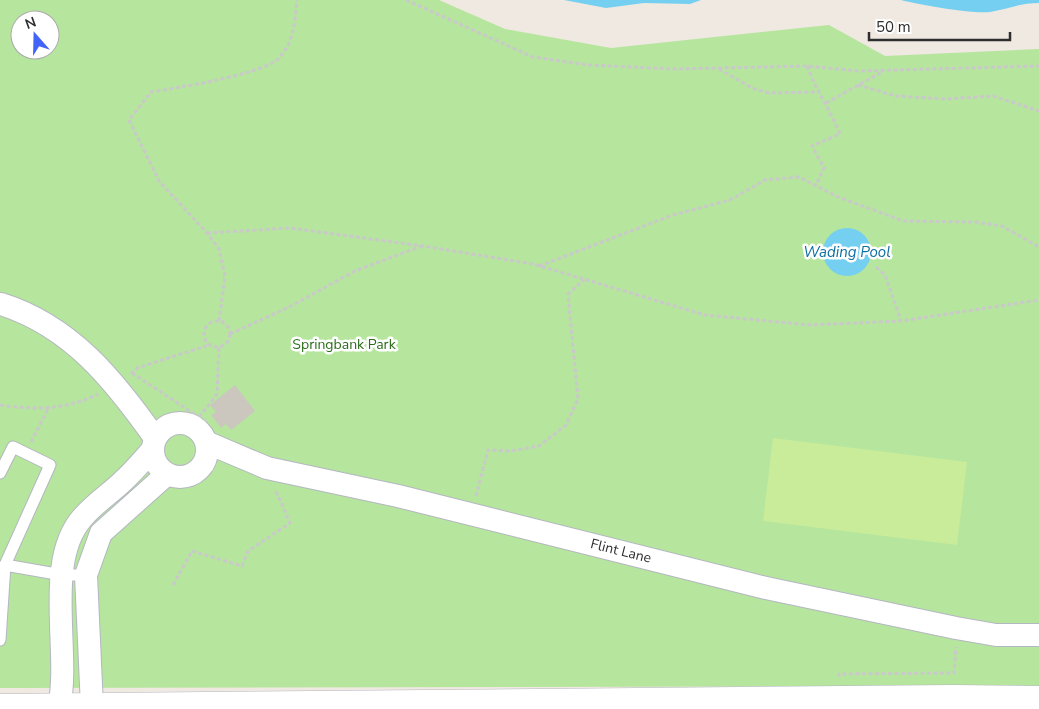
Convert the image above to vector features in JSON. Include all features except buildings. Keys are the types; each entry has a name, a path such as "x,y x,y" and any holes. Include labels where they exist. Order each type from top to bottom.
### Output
{"main road":[{"path":"0,708 981,704 1039,700"}],"street":[{"path":"0,304 18,309 60,332 98,364 123,379 132,405 154,444 155,462 166,475 186,478 203,468 212,435 188,423 173,423 160,431 154,444 124,480 82,517 68,542 62,575 61,620 64,677 59,707"},
{"name":"Flint Lane","path":"212,435 267,468 398,496 766,588 876,612 996,635 1039,635"},
{"path":"92,707 86,575 101,533 166,475"}],"lane":[{"path":"0,473 13,446 50,464 5,565 0,640"},
{"path":"5,565 62,575 86,575"}],"path":[{"path":"220,321 225,276 219,249 208,233 159,181 129,120 151,92 238,76 279,59 293,36 297,0"},
{"path":"406,0 533,57 589,66 719,69 807,66 859,72 1039,66"},
{"path":"807,66 817,92 826,103 840,134 812,146 824,168 816,186"},
{"path":"719,69 752,88 769,94 817,92"},
{"path":"826,103 884,71"},
{"path":"858,85 896,96 946,99 993,96 1039,111"},
{"path":"539,266 673,215 730,200 765,180 799,177 816,186 903,221 976,222 1002,226 1039,247"},
{"path":"208,233 290,228 423,246 539,266 705,315 810,325 901,321 1039,300"},
{"path":"230,334 291,306 355,271 423,246"},
{"path":"876,267 885,275 901,321"},
{"path":"471,515 488,450 511,451 539,446 566,425 578,399 568,294 584,279"},
{"path":"0,405 48,409 85,400 123,379 137,368 209,345 219,347 227,342 230,334 227,326 220,321 210,323 204,330 204,337 209,345"},
{"path":"199,417 217,394 219,347"},
{"path":"123,379 199,417 212,435"},
{"path":"13,446 32,442 48,409"},
{"path":"174,585 192,551 242,566 248,551 290,523 274,485"},
{"path":"954,673 957,638"}],"green space":[{"name":"Springbank Park","path":"0,0 439,0 505,29 611,48 829,25 885,56 1039,49 1039,686 0,688"},
{"path":"773,438 967,462 957,545 763,521"}],"water":[{"path":"564,0 701,0 690,4 644,3 606,8"},
{"path":"901,0 1039,0 1039,3 990,12 971,12"},
{"name":"Wading Pool","path":"842,228 852,228 861,232 867,238 870,243 870,261 861,272 852,276 842,276 833,272 827,266 823,257 823,247 827,238 833,232"}]}
